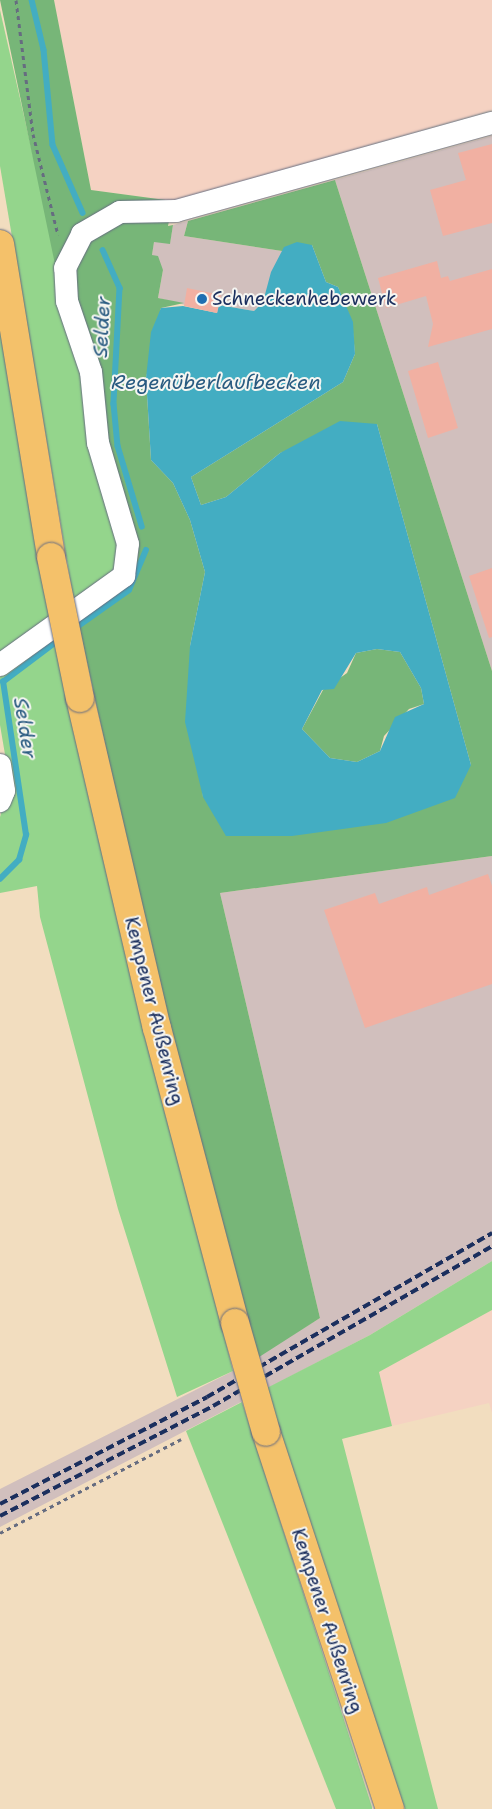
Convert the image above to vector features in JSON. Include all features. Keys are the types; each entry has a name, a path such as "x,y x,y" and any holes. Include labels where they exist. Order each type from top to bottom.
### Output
{"main road":[{"name":"Kempener Außenring","path":"0,244 51,557 80,698 157,1028 235,1324 266,1432 390,1809"}],"street":[{"path":"0,665 124,576 128,544 98,443 91,372 67,301 65,268 82,234 120,212 176,211 492,123"},
{"path":"0,765 4,791 0,801"}],"path":[{"path":"16,0 33,134 65,268"},
{"path":"0,1533 181,1439"}],"shaded area":[{"path":"54,0 492,0 492,110 173,201 91,190"},
{"path":"492,136 492,671 335,180"},
{"path":"188,221 184,236 282,251 263,302 254,311 220,305 217,313 158,298 163,270 152,255 154,241 170,243 173,225"},
{"path":"492,856 492,1261 370,1335 0,1527 0,1489 233,1371 320,1318 220,893"},
{"path":"492,1310 492,1413 489,1403 392,1426 379,1372"}],"green space":[{"path":"0,0 54,0 91,190 173,201 168,226 173,225 170,244 154,242 152,255 158,256 163,270 158,298 184,303 161,308 146,378 151,460 173,483 190,520 205,572 190,646 203,797 471,765 377,424 280,453 226,497 201,505 191,477 343,382 355,354 352,322 338,287 326,282 312,245 282,251 184,236 188,221 335,180 492,671 492,856 220,893 320,1318 256,1359 152,957 75,608 98,591 118,565 118,531 62,298"},
{"path":"0,10 118,531 118,565 98,591 75,608 0,166"},
{"path":"0,314 52,624 0,654"},
{"path":"55,636 64,689 233,1371 177,1397 118,1209 40,917 37,886 0,893 0,817 10,784 0,725 0,677"},
{"path":"377,649 400,652 421,688 424,704 409,709 384,736 380,751 357,762 330,758 302,729 323,690 347,673 356,653"},
{"path":"492,1261 492,1310 379,1372 392,1426 342,1439 438,1809 405,1809 261,1391 370,1335"},
{"path":"242,1402 372,1809 336,1809 186,1431"}],"water":[{"name":"Regenüberlaufbecken","path":"297,242 312,245 326,282 338,287 353,322 355,354 343,382 191,477 201,505 226,497 280,453 340,421 377,424 471,765 455,798 386,823 292,836 226,836 203,797 185,722 190,646 205,572 190,520 173,483 151,460 146,378 151,332 161,308 183,306 217,313 219,305 254,311 263,302 271,272 284,247","holes":["377,649 400,652 421,688 424,704 395,717 380,751 357,762 330,758 302,729 322,690 334,689 356,653"]}],"building":[{"path":"492,144 492,223 443,236 430,190 466,180 458,153"},
{"path":"437,261 441,278 448,276 450,281 492,269 492,329 428,347 433,324 426,296 386,308 378,278"},
{"name":"Schneckenhebewerk","path":"187,288 221,295 217,313 184,306"},
{"path":"438,362 458,428 428,438 408,371"},
{"path":"492,568 492,637 489,638 469,576"},
{"path":"488,874 492,886 492,984 365,1028 324,910 375,893 379,904 427,887 429,895"}],"waterway":[{"name":"Selder","path":"32,0 44,50 53,145 83,213"},
{"name":"Selder","path":"103,250 120,288 114,404 118,446 142,526"},
{"name":"Selder","path":"74,629 129,590 146,550"},
{"name":"Selder","path":"0,879 19,860 26,835 3,682 60,639"}],"railway":[{"path":"0,1504 207,1397 492,1233"},
{"path":"0,1516 213,1406 492,1246"}],"place":[{"name":"Schneckenhebewerk","path":"202,299"}]}
